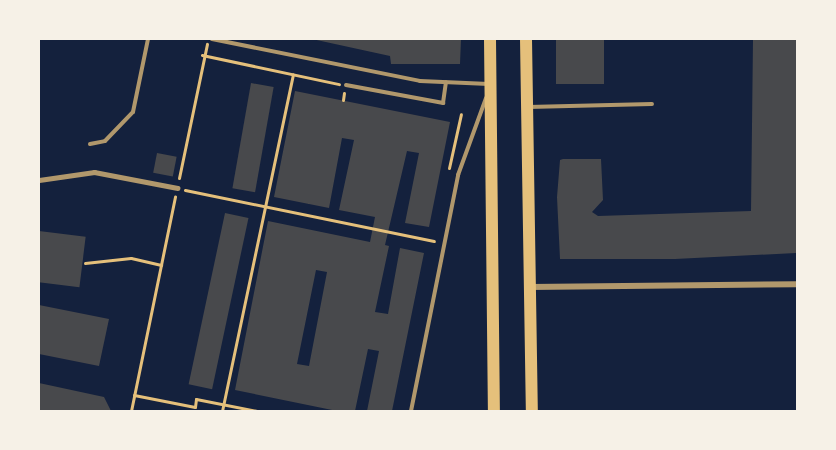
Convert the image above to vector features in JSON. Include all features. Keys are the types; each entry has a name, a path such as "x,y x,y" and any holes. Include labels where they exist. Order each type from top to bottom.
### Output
{"main road":[{"path":"490,39 494,411"},
{"path":"526,39 532,411"}],"street":[{"path":"39,180 94,172 177,188"},
{"path":"530,287 797,284"}],"lane":[{"path":"90,144 105,141 133,112 148,39"},
{"path":"210,39 420,81 491,84 458,176 411,411"},
{"path":"247,47 248,39"},
{"path":"346,85 443,103 446,82"},
{"path":"527,106 652,104"}],"path":[{"path":"131,411 202,55 210,39"},
{"path":"202,55 346,85 343,100"},
{"path":"222,411 293,74"},
{"path":"177,188 265,208 434,241"},
{"path":"85,263 131,258 161,265"},
{"path":"135,394 195,407 196,399 257,411"}],"building":[{"path":"312,39 461,39 460,64 391,64 390,56"},
{"path":"556,39 604,39 604,84 556,84"},
{"path":"753,39 797,39 796,253 675,259 560,259 557,197 560,160 563,159 601,159 603,200 592,212 598,216 751,211"},
{"path":"251,83 274,87 255,192 232,188"},
{"path":"295,91 450,122 429,227 405,223 419,153 407,151 385,245 389,246 375,312 388,314 400,248 424,253 392,411 367,411 379,351 368,349 355,411 337,411 235,390 268,221 370,242 375,217 339,210 354,140 342,138 329,208 274,197","holes":["316,270 327,272 309,366 297,364"]},
{"path":"157,153 177,157 173,176 153,173"},
{"path":"225,213 248,218 212,389 189,384"},
{"path":"39,231 86,237 79,287 39,282"},
{"path":"39,305 109,319 99,366 39,354"},
{"path":"39,383 104,397 111,411 39,411"}]}
